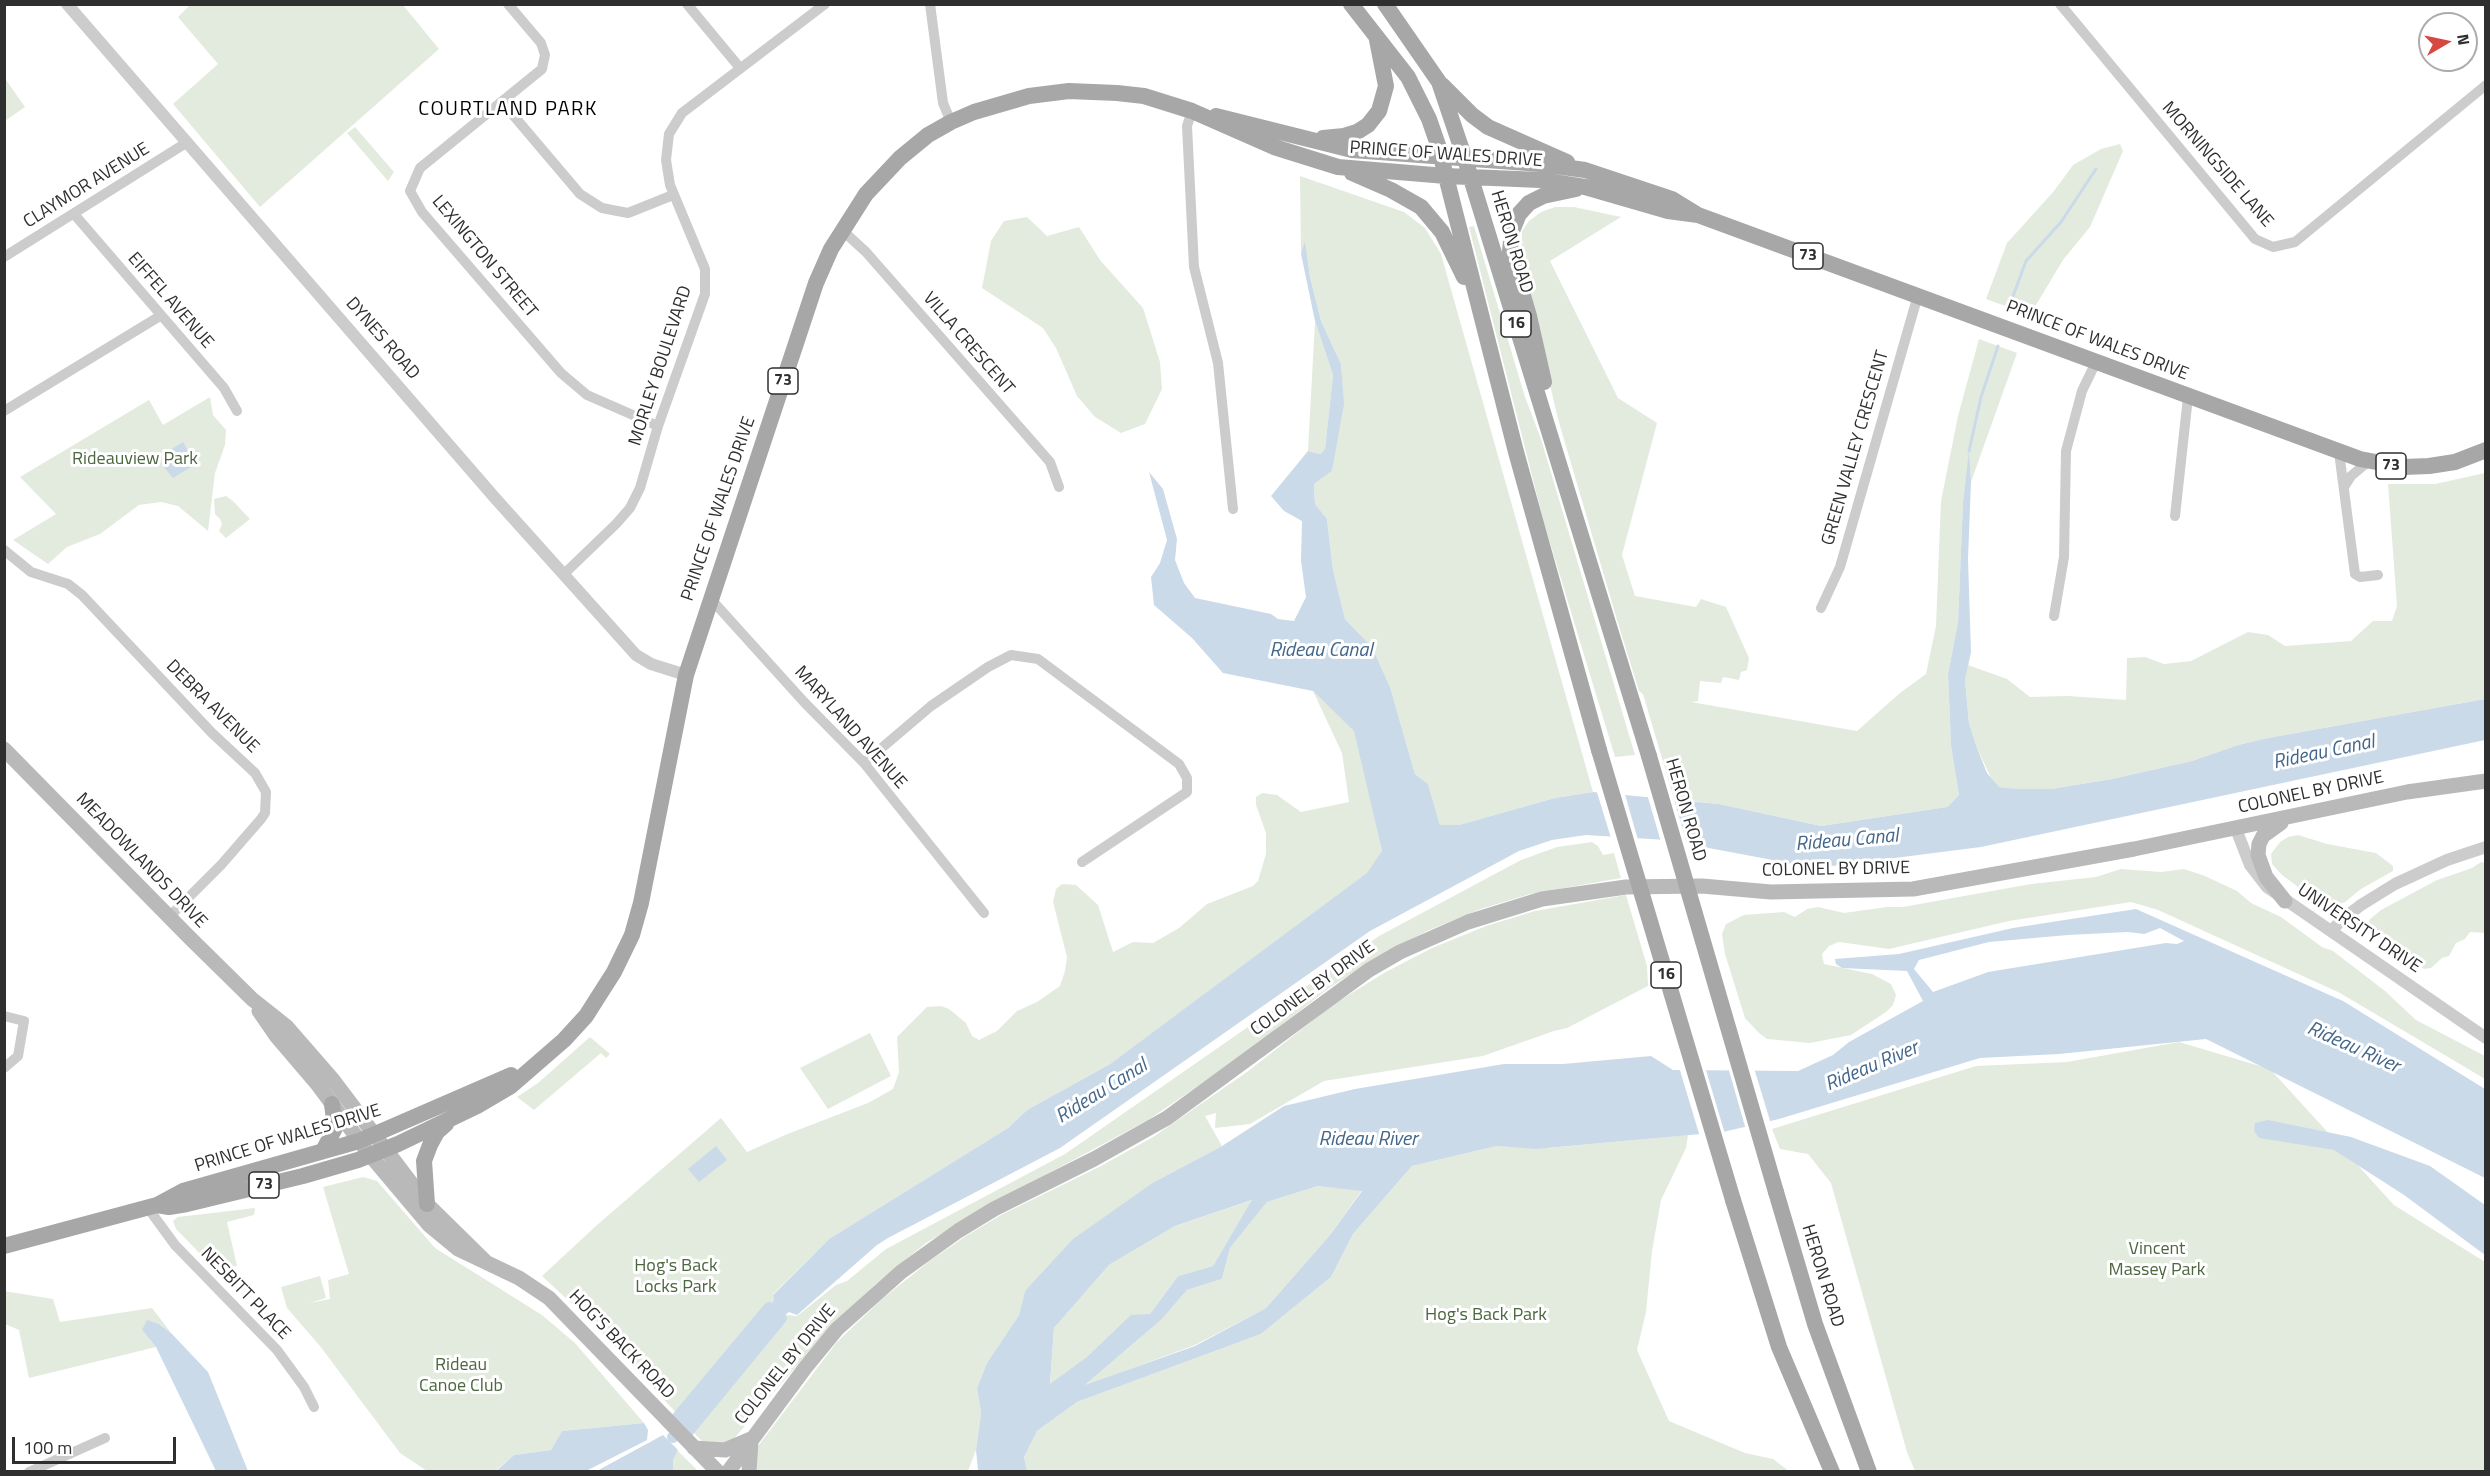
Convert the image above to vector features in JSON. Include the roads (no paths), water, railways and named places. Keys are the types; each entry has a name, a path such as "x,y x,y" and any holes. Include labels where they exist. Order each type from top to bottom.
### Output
{"main road":[{"name":"16","path":"1352,4 1416,91 1429,119 1442,158 1516,452 1599,750 1779,1347 1832,1472"},
{"name":"16","path":"1385,4 1440,82 1465,159"},
{"path":"1307,139 1351,134 1368,125 1380,111 1386,86 1376,35"},
{"path":"1440,82 1472,115 1488,127 1585,170"},
{"name":"PRINCE OF WALES DRIVE","path":"153,1206 169,1207 187,1204 314,1173 377,1153 454,1118 511,1086 564,1040 586,1016 611,978 629,941 641,903 686,675 816,283 842,230 866,195 917,144 951,122 1006,102 1057,92 1144,96 1195,112 1274,147 1338,167 1446,176 1540,180 1585,187 1668,211 1698,215"},
{"name":"PRINCE OF WALES DRIVE","path":"1195,112 1231,118 1307,139 1368,152 1541,164 1585,170 1672,199 1698,215 2339,452 2369,461 2403,467 2455,462 2486,450"},
{"path":"1274,147 1280,131"},
{"name":"HERON ROAD","path":"1465,159 1649,756 1818,1333 1869,1472"},
{"path":"1338,167 1411,200 1427,213 1442,232 1479,310"},
{"path":"1562,472 1537,350 1510,242 1514,222 1529,203 1553,193 1585,187"},
{"name":"MEADOWLANDS DRIVE","path":"4,749 252,999 286,1026 333,1080 377,1153"},
{"name":"COLONEL BY DRIVE","path":"728,1472 837,1329 900,1272 994,1209 1094,1159 1167,1118 1369,970 1400,952 1468,922 1542,899 1613,888 1672,885 1771,892 1913,889 2236,829 2407,792 2486,781"},
{"path":"2285,901 2261,869 2258,849 2267,831 2302,815"},
{"name":"MEADOWLANDS DRIVE","path":"252,999 277,1037 332,1104 366,1138"},
{"name":"PRINCE OF WALES DRIVE","path":"4,1246 153,1206 183,1191 366,1138 529,1069"},
{"path":"322,1151 335,1128 332,1104"},
{"path":"427,1204 424,1171 426,1152 437,1132 454,1118"},
{"name":"HOG'S BACK ROAD","path":"377,1153 486,1262"},
{"name":"HOG'S BACK ROAD","path":"377,1153 429,1225 458,1249 527,1282 549,1298 717,1472"},
{"path":"694,1448 726,1450 752,1438 749,1472"}],"street":[{"name":"DYNES ROAD","path":"68,4 495,498 636,655 651,664 686,675"},
{"name":"LEXINGTON STREET","path":"508,4 541,43 545,55 542,69 420,168 410,191 422,212 561,373 587,395 658,426"},
{"path":"687,4 740,68"},
{"name":"MORLEY BOULEVARD","path":"564,574 630,508 640,488 658,426 705,294 705,269 673,195 666,159 669,134 682,113 825,4"},
{"path":"930,4 943,103 951,122"},
{"name":"MORNINGSIDE LANE","path":"2060,4 2255,239 2273,247 2295,242 2486,85"},
{"path":"502,102 580,194 602,208 628,213 673,195"},
{"path":"1195,112 1187,126 1194,267 1218,363 1233,508"},
{"name":"CLAYMOR AVENUE","path":"4,256 186,143"},
{"name":"EIFFEL AVENUE","path":"74,214 224,388 237,411"},
{"name":"VILLA CRESCENT","path":"842,230 866,252 1050,462 1059,487"},
{"name":"GREEN VALLEY CRESCENT","path":"1821,608 1840,567 1918,295"},
{"path":"4,411 160,316"},
{"path":"2054,616 2064,557 2066,451 2082,391 2096,362"},
{"path":"2175,516 2188,397"},
{"path":"2339,452 2355,574 2360,577 2378,575"},
{"path":"2344,486 2351,476 2369,461"},
{"name":"DEBRA AVENUE","path":"4,550 31,572 68,584 82,595 205,726 255,774 266,792 265,813 261,819 221,865 169,917"},
{"name":"MARYLAND AVENUE","path":"710,598 804,702 864,763 984,913"},
{"path":"864,763 931,706 988,667 1011,655 1038,659 1179,764 1187,778 1187,792 1082,862"},
{"name":"UNIVERSITY DRIVE","path":"2236,829 2255,875 2267,887 2486,1038"},
{"path":"2332,931 2352,912 2396,884 2447,860 2486,847"},
{"path":"4,1016 24,1021 18,1056 4,1068"},
{"name":"NESBITT PLACE","path":"153,1206 175,1245 277,1350 304,1387 314,1407"},
{"path":"29,1472 105,1438"}],"water":[{"name":"Rideau Canal","path":"1305,241 1310,277 1321,321 1341,364 1344,404 1332,471 1314,484 1315,504 1327,519 1333,570 1345,619 1372,647 1390,687 1415,774 1428,784 1440,825 1459,825 1555,798 1593,792 1719,804 1821,826 1947,807 1959,795 1951,746 1948,674 1958,622 1963,502 1969,451 1971,482 1968,559 1971,652 1965,680 1969,723 1987,773 1999,787 2051,789 2112,779 2192,761 2238,745 2268,738 2485,699 2485,740 1981,847 1824,867 1810,867 1666,840 1586,835 1552,840 1519,851 1370,931 1060,1148 888,1238 797,1315 789,1312 781,1318 769,1308 774,1300 773,1295 829,1239 1008,1128 1027,1110 1110,1064 1367,873 1382,851 1354,731 1313,691 1223,673 1192,638 1154,605 1151,577 1160,563 1167,540 1149,472 1163,489 1177,539 1175,560 1184,583 1195,598 1294,621 1306,597 1301,561 1302,521 1284,511 1271,496 1308,451 1320,454 1325,449 1333,375 1315,321 1301,254"},
{"path":"183,442 196,464 173,478 161,464 164,462 160,456"},
{"name":"Rideau River","path":"2136,909 2343,1001 2485,1089 2485,1178 2206,1039 2059,1054 1980,1058 1779,1119 1723,1132 1536,1149 1497,1146 1412,1166 1353,1234 1331,1277 1261,1334 1077,1402 1037,1431 1024,1457 1027,1471 978,1470 976,1450 981,1413 977,1388 987,1363 1019,1315 1025,1291 1073,1239 1154,1182 1222,1146 1284,1106 1355,1089 1504,1064 1563,1064 1651,1056 1673,1070 1798,1071 1833,1055 1849,1042 1923,1001 1907,971 1842,968 1836,964 1835,959 1899,954 2013,928","holes":["2160,928 2184,941 2177,944 2166,943 1988,972 1933,992 1914,969 1919,960 1989,942 2068,935 2128,932 2144,934","1318,1186 1362,1191 1330,1235 1266,1308 1195,1346 1085,1385 1162,1319 1187,1290 1222,1279 1230,1248 1267,1202","1252,1200 1213,1266 1178,1276 1150,1314 1131,1315 1087,1357 1050,1384 1054,1328 1109,1265 1175,1226"]},
{"path":"2268,1120 2351,1137 2430,1166 2485,1205 2485,1255 2404,1195 2334,1150 2259,1138 2254,1131 2255,1123"},
{"path":"716,1146 727,1160 699,1182 688,1169"},
{"path":"147,1320 159,1324 172,1334 208,1372 248,1471 216,1471 156,1347 142,1330"},
{"path":"644,1423 648,1430 649,1443 673,1423 685,1435 673,1460 673,1471 495,1472 514,1455 551,1450 562,1431"}],"waterway":[{"path":"2009,307 2026,261 2061,222 2096,169"},
{"path":"1969,451 1981,397 1998,346"},
{"path":"673,1437 773,1316 786,1304"},
{"path":"769,1308 781,1318 685,1435 673,1423 769,1308"}],"district":[{"name":"COURTLAND PARK","path":"508,110"}],"park label":[{"name":"Rideauview Park","path":"135,460"},
{"name":"Vincent Massey Park","path":"2157,1260"},
{"name":"Hog's Back Locks Park","path":"676,1277"},
{"name":"Hog's Back Park","path":"1486,1316"},
{"name":"Rideau Canoe Club","path":"461,1376"}]}
